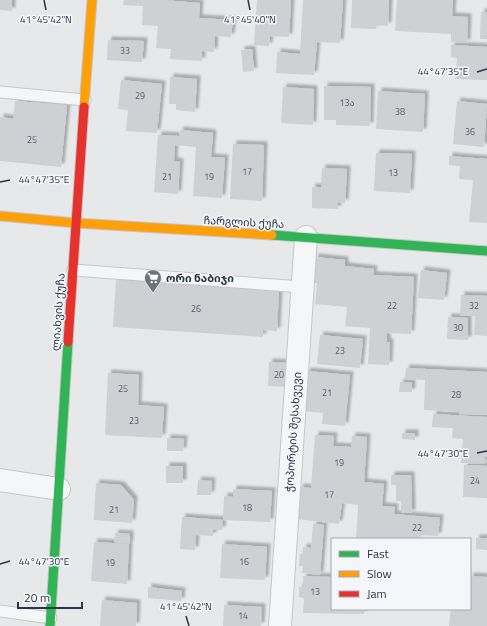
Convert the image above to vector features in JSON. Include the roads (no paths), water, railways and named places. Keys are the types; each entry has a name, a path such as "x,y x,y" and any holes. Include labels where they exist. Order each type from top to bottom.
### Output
{"street":[{"name":"ლიახვის ქუჩა","path":"50,622 92,0"},
{"name":"ჩარგლის ქუჩა","path":"0,216 76,223 306,237 487,251"},
{"name":"ჭოპორტის შესახვევი","path":"280,626 306,237"},
{"path":"0,480 59,489"}],"lane":[{"path":"0,92 85,100"},
{"path":"73,270 302,287"},
{"path":"0,611 50,622"}],"place":[{"name":"ორი ნაბიჯი","path":"153,293"}]}
